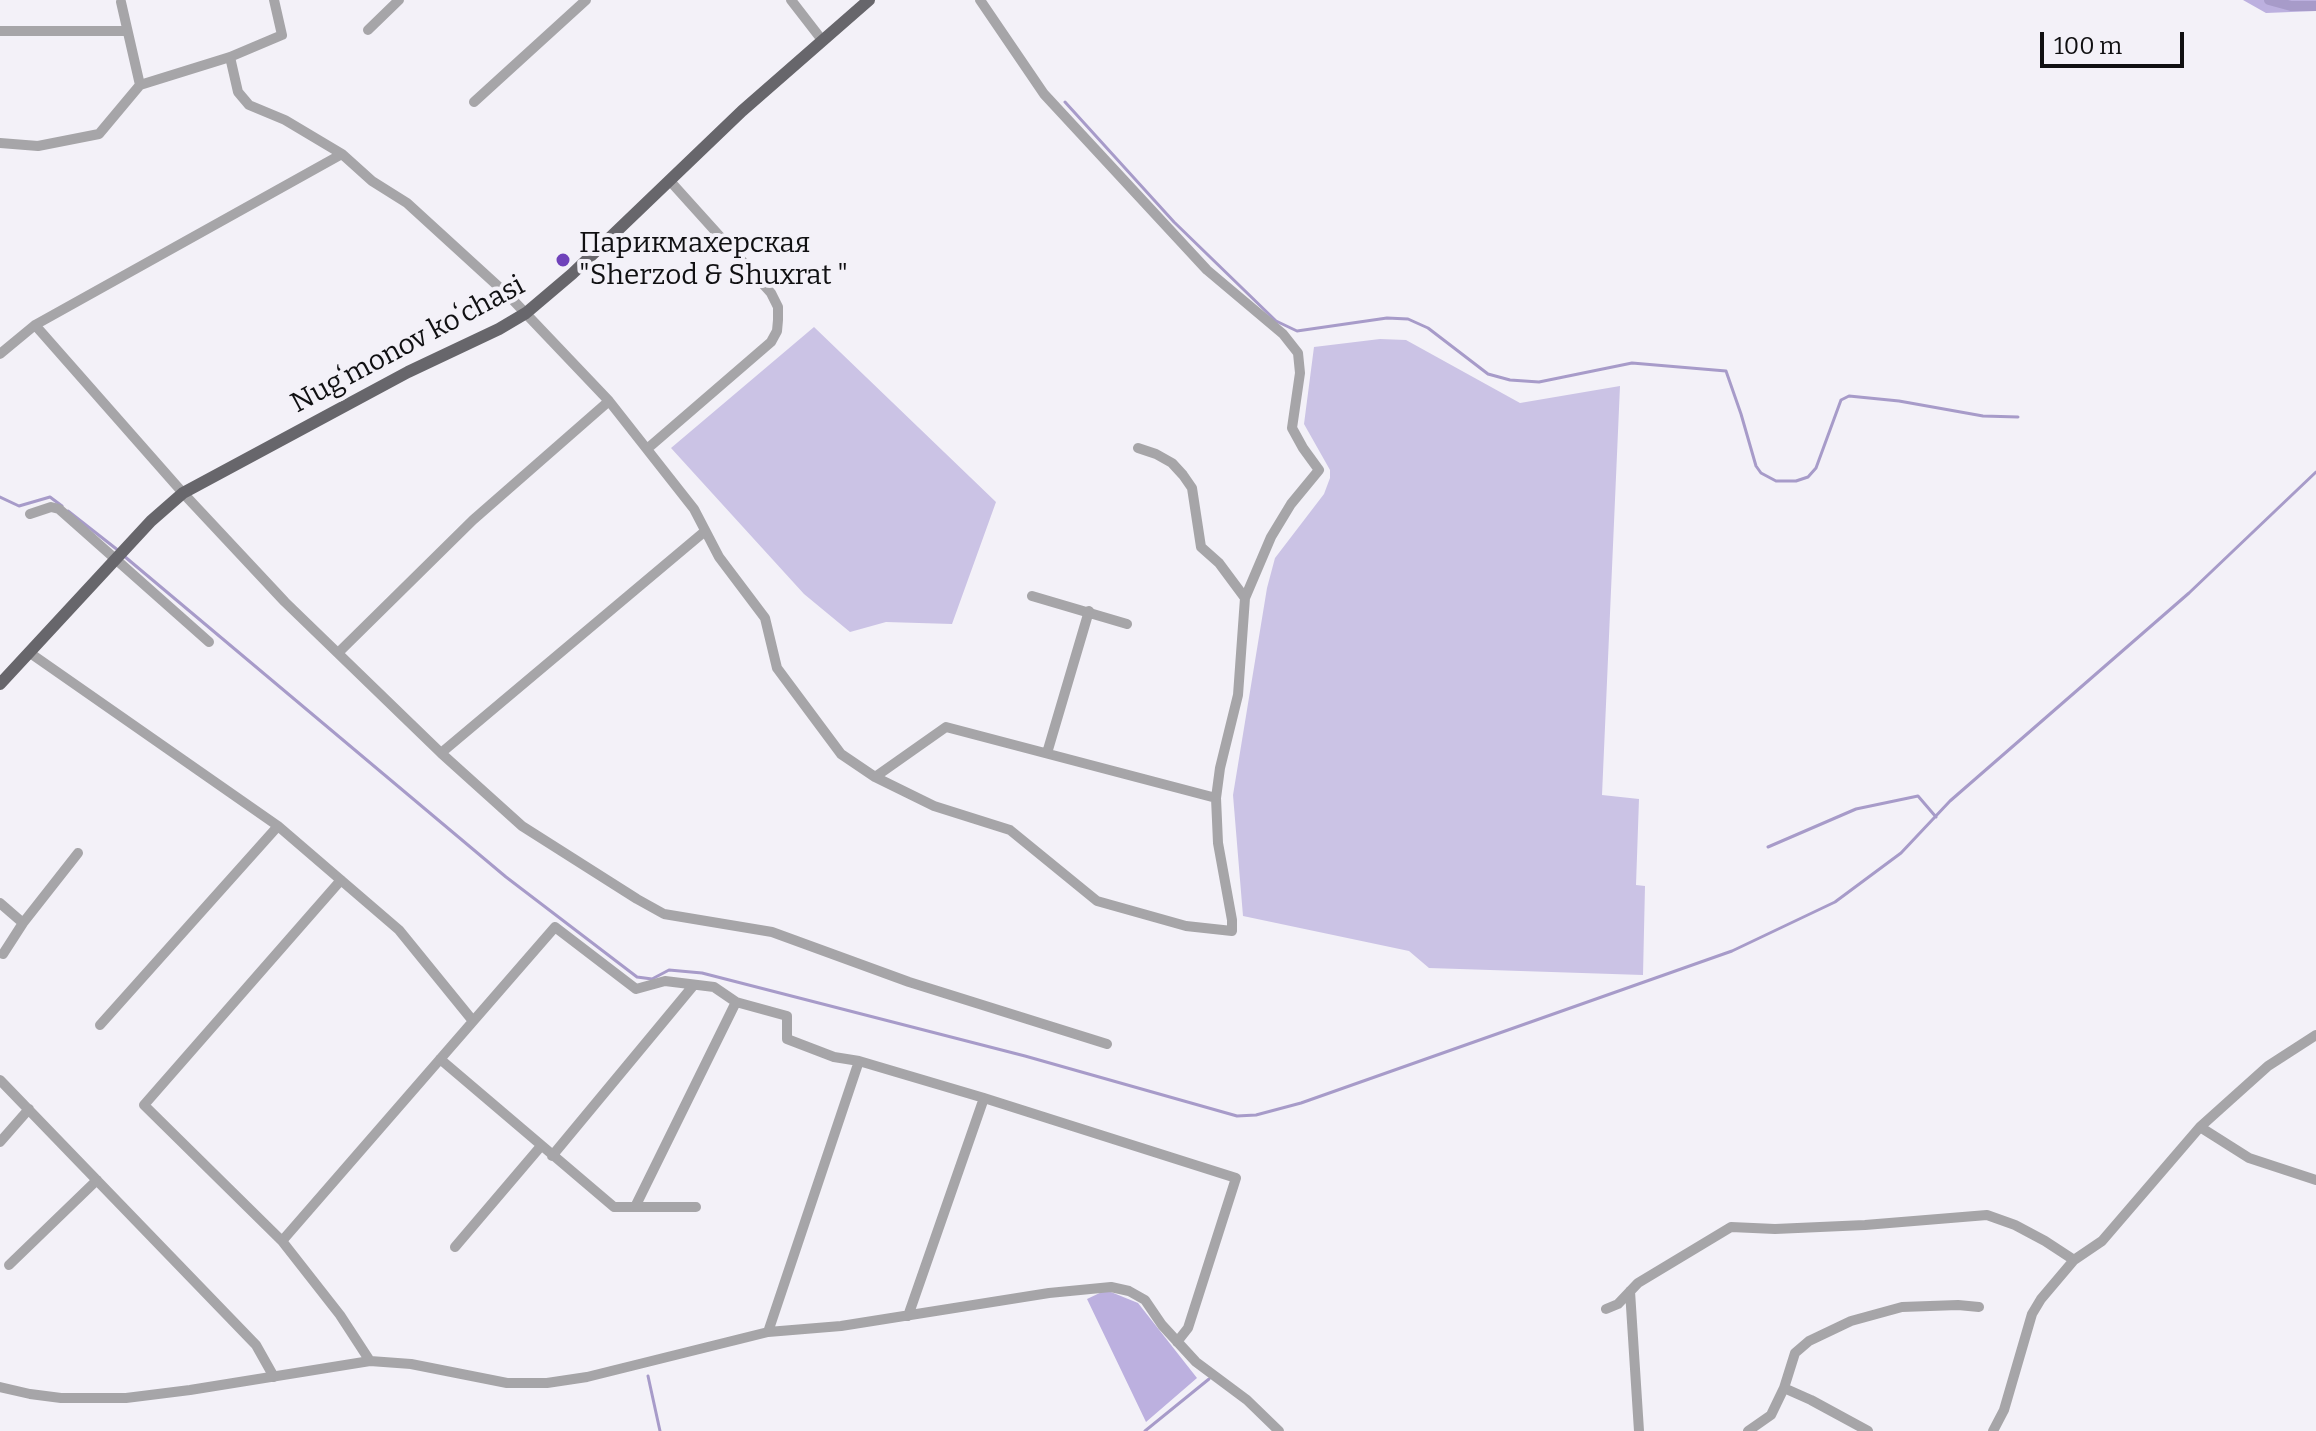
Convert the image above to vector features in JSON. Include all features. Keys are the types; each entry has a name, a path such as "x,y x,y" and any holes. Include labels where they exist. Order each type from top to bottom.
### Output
{"main road":[{"name":"Nugʻmonov koʻchasi","path":"116,560 151,521 183,493 408,372 526,313 551,294 742,111 869,0"},
{"path":"0,684 116,560"}],"street":[{"path":"0,143 38,146 99,134 140,85 230,57 282,35 274,0"},
{"path":"368,30 399,0"},
{"path":"474,102 586,0"},
{"path":"791,0 822,40"},
{"path":"230,57 238,92 249,105 285,120 342,154 372,181 407,203 526,313 609,401 694,509 719,557 765,618 777,668 831,743 852,763 934,806 1010,830 1097,901 1186,926 1232,931 1218,843 1216,798 1238,695 1245,598 1271,537 1291,504 1319,470 1292,428 1300,373 1298,353 1283,334 1207,270 1044,94 980,0"},
{"path":"121,2 140,85"},
{"path":"0,31 127,31"},
{"path":"0,354 35,325 342,154"},
{"path":"647,449 771,342 778,320 778,307 771,293 670,181"},
{"path":"35,325 183,493 285,602 441,753 522,826 664,914 772,932 909,982 1107,1044"},
{"path":"338,653 473,520 609,401"},
{"path":"1138,448 1172,463 1183,475 1192,488 1201,547 1219,563 1245,598"},
{"path":"30,514 51,507 59,509 209,642"},
{"path":"441,753 704,532"},
{"path":"1032,596 1127,624"},
{"path":"1047,753 1089,611"},
{"path":"30,653 278,826 399,930 473,1021"},
{"path":"875,777 946,727 1216,798"},
{"path":"100,1025 278,826"},
{"path":"3,954 23,923 78,853"},
{"path":"341,880 144,1105 282,1241 340,1315 370,1361"},
{"path":"0,903 23,923"},
{"path":"282,1241 555,927 636,989 665,981 714,987 736,1002 787,1016 787,1039 834,1057 859,1061 984,1098 1236,1178 1188,1328 1177,1342"},
{"path":"552,1156 693,986"},
{"path":"635,1207 736,1002"},
{"path":"1993,1431 2004,1410 2032,1314 2041,1299 2074,1260 2102,1241 2200,1127 2268,1066 2316,1035"},
{"path":"440,1059 614,1207 696,1207"},
{"path":"768,1332 859,1061"},
{"path":"0,1080 256,1345 274,1377"},
{"path":"908,1316 984,1098"},
{"path":"0,1142 29,1109"},
{"path":"2200,1127 2249,1158 2316,1180"},
{"path":"455,1247 541,1146"},
{"path":"9,1265 97,1180"},
{"path":"1606,1309 1618,1304 1638,1283 1731,1227 1850,1226 1987,1215 2015,1225 2074,1260"},
{"path":"0,1387 51,1397 105,1399 148,1396 370,1361 411,1364 507,1383 547,1383 600,1375 768,1332 841,1326 1049,1293 1111,1287 1129,1291 1145,1300 1196,1362 1247,1400 1279,1431"},
{"path":"1630,1291 1639,1431"},
{"path":"1748,1431 1771,1415 1795,1353 1809,1341 1851,1321 1902,1307 1979,1307"},
{"path":"1784,1388 1868,1431"}],"shaded area":[{"path":"2243,0 2316,0 2316,11 2266,13"},
{"path":"814,327 996,502 952,624 886,622 850,632 804,594 671,448"},
{"path":"1380,339 1406,340 1520,403 1620,386 1602,795 1639,799 1636,885 1645,886 1643,975 1429,968 1409,951 1243,916 1233,795 1267,588 1275,558 1324,494 1330,478 1330,470 1304,424 1314,347"},
{"path":"1106,1290 1138,1303 1197,1378 1146,1422 1087,1299"}],"waterway":[{"path":"2269,0 2291,6 2316,6"},
{"path":"1065,102 1174,222 1276,321 1297,331 1387,318 1408,319 1428,328 1488,374 1510,380 1539,382 1632,363 1726,371 1756,466 1761,473 1776,481 1796,481 1808,477 1816,468 1841,400 1849,396 1899,401 1983,416 2018,417"},
{"path":"124,556 506,877 637,977 652,979 669,970 702,973 1025,1056 1237,1116 1256,1115 1301,1103 1732,951 1835,902 1901,853 1950,801 2189,593 2316,472"},
{"path":"0,497 19,506 50,497 62,506"},
{"path":"68,511 119,551"},
{"path":"1768,847 1856,809 1918,796 1936,817"},
{"path":"648,1376 660,1431"},
{"path":"1145,1431 1209,1379"}],"place":[{"name":"Парикмахерская \"Sherzod & Shuxrat \"","path":"563,260"}]}
